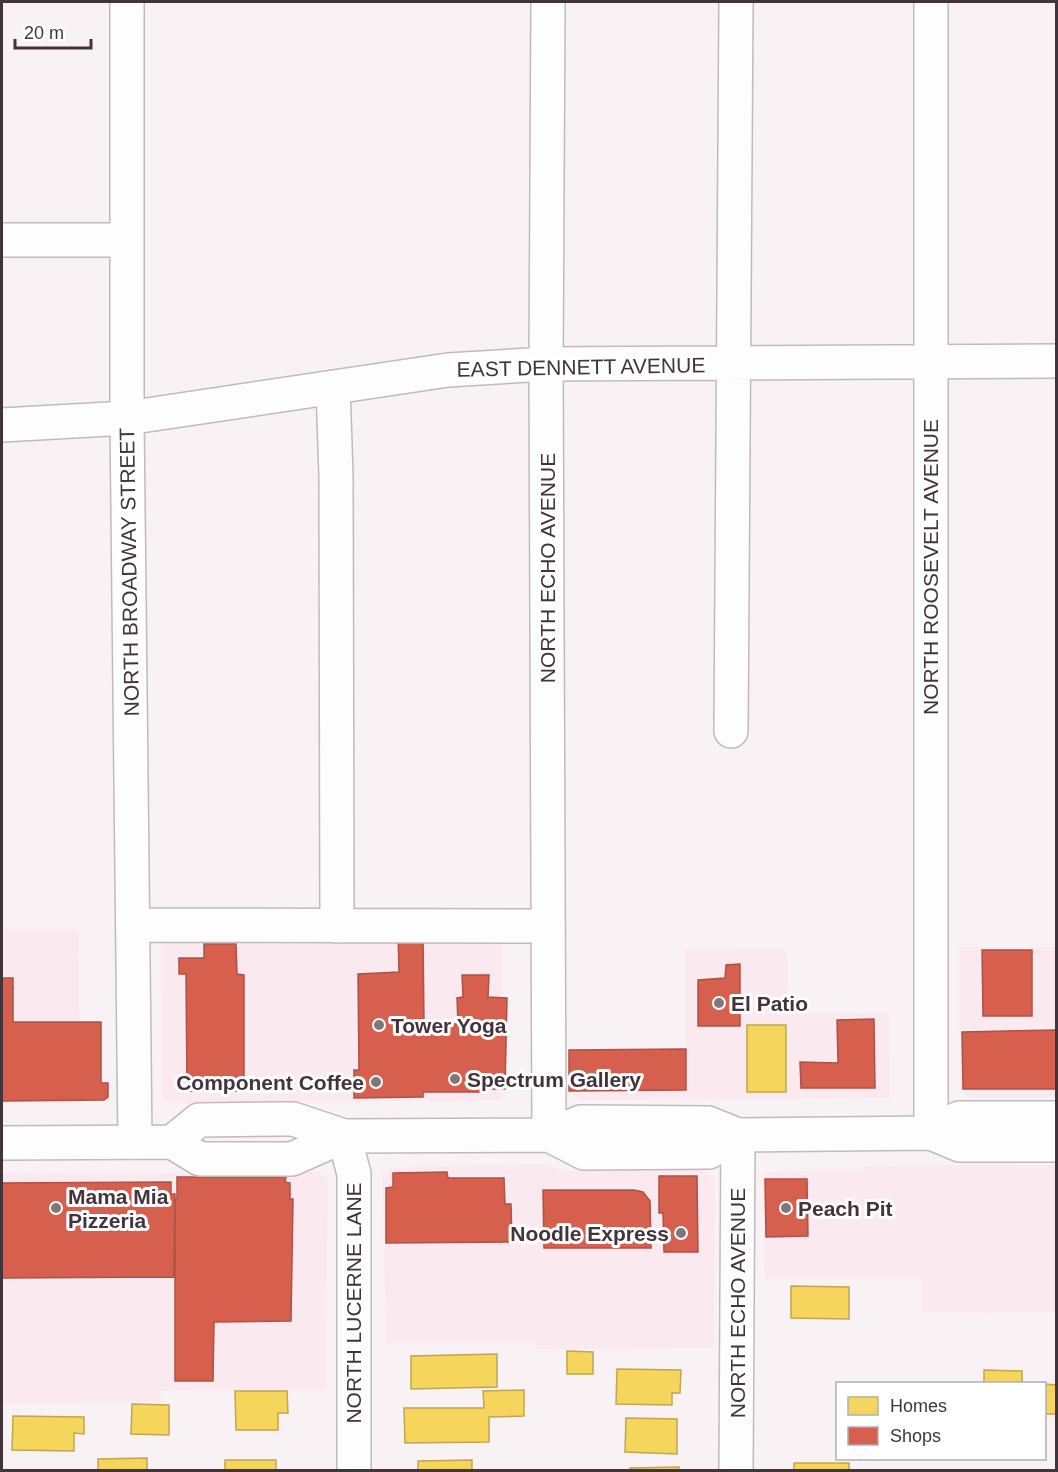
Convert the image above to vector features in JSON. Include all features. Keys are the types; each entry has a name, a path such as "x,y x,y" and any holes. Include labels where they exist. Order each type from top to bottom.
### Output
{"street":[{"name":"NORTH BROADWAY STREET","path":"127,2 127,418 135,1142"},
{"name":"NORTH ECHO AVENUE","path":"548,2 546,364 549,1135"},
{"path":"731,731 735,2"},
{"name":"NORTH ROOSEVELT AVENUE","path":"931,2 931,1133"},
{"path":"2,240 127,240"},
{"name":"EAST DENNETT AVENUE","path":"2,425 127,418 447,370 546,364 1056,361"},
{"path":"333,387 336,476 337,926"},
{"path":"133,925 548,926"},
{"path":"931,1133 959,1118 1056,1118"},
{"path":"2,1143 172,1142 199,1120 293,1119 344,1136 549,1135 584,1153 709,1152 738,1135 931,1133 960,1144 1056,1144"},
{"name":"NORTH ECHO AVENUE","path":"736,1470 738,1135"},
{"name":"NORTH LUCERNE LANE","path":"344,1136 354,1174 354,1470"}],"shaded area":[{"path":"2,929 79,930 80,1095 72,1103 2,1103"},
{"path":"502,934 503,1100 167,1103 162,1097 161,936"},
{"path":"959,947 1056,947 1056,1097 969,1097 960,1088"},
{"path":"787,949 788,1013 889,1013 890,1098 579,1100 569,1091 569,1050 685,1049 685,950"},
{"path":"543,1164 564,1171 701,1169 715,1181 714,1348 536,1349 536,1343 386,1343 382,1175 390,1167"},
{"path":"1056,1165 1056,1312 921,1313 921,1279 765,1279 762,1178 770,1172 863,1169 863,1166"},
{"path":"321,1172 328,1180 326,1390 161,1391 161,1402 2,1403 2,1173"}],"building: Homes":[{"path":"747,1025 786,1025 786,1092 747,1092"},
{"path":"791,1286 849,1287 849,1319 791,1318"},
{"path":"567,1351 593,1352 593,1374 567,1374"},
{"path":"497,1354 497,1387 411,1389 411,1356"},
{"path":"617,1369 681,1370 680,1393 672,1393 672,1405 616,1404"},
{"path":"984,1370 1022,1371 1022,1382 984,1382"},
{"path":"1046,1384 1056,1385 1056,1414 1046,1414"},
{"path":"524,1390 524,1416 489,1417 489,1442 405,1443 404,1408 484,1408 483,1391"},
{"path":"235,1391 287,1391 288,1413 278,1413 278,1430 236,1430"},
{"path":"132,1404 169,1405 169,1435 131,1434"},
{"path":"13,1416 84,1417 84,1434 74,1433 74,1451 12,1450"},
{"path":"626,1418 677,1419 677,1454 625,1452"},
{"path":"147,1458 147,1470 98,1470 98,1459"},
{"path":"225,1460 276,1460 276,1470 225,1470"},
{"path":"472,1460 472,1470 418,1470 418,1461"},
{"path":"794,1463 849,1463 849,1470 794,1470"},
{"path":"679,1467 679,1470 630,1470 630,1468"}],"building: Shops":[{"path":"423,933 424,1024 458,1024 457,998 463,997 462,975 489,975 488,997 507,998 505,1089 484,1089 484,1092 423,1092 423,1097 354,1098 354,1070 359,1070 358,974 399,972 398,934"},
{"path":"204,944 236,944 237,974 244,975 244,1091 187,1091 186,974 179,974 179,958 204,958"},
{"path":"982,950 1032,950 1032,1016 983,1016"},
{"name":"El Patio","path":"740,964 740,1026 698,1026 698,980 725,978 726,965"},
{"path":"2,978 13,978 13,1022 101,1022 101,1083 108,1083 108,1097 104,1100 2,1101"},
{"path":"874,1019 875,1088 801,1088 800,1062 838,1063 837,1020"},
{"path":"1056,1030 1056,1089 963,1089 962,1032"},
{"path":"686,1049 686,1090 569,1091 569,1050"},
{"path":"447,1172 448,1178 504,1178 505,1204 511,1204 512,1242 386,1243 386,1188 393,1187 393,1173"},
{"name":"Noodle Express","path":"659,1176 697,1176 698,1252 664,1252 663,1213 659,1213"},
{"path":"177,1177 286,1177 285,1182 290,1183 290,1199 293,1199 291,1321 214,1322 213,1381 175,1381"},
{"name":"Peach Pit","path":"765,1179 807,1179 808,1236 766,1237"},
{"path":"171,1182 171,1194 175,1194 174,1277 2,1278 2,1183"},
{"path":"543,1190 634,1190 643,1192 650,1201 651,1248 544,1248"}],"place":[{"name":"El Patio","path":"719,1003"},
{"name":"Tower Yoga","path":"379,1025"},
{"name":"Spectrum Gallery","path":"455,1079"},
{"name":"Component Coffee","path":"376,1082"},
{"name":"Mama Mia Pizzeria","path":"56,1208"},
{"name":"Peach Pit","path":"786,1208"},
{"name":"Noodle Express","path":"681,1233"}]}
